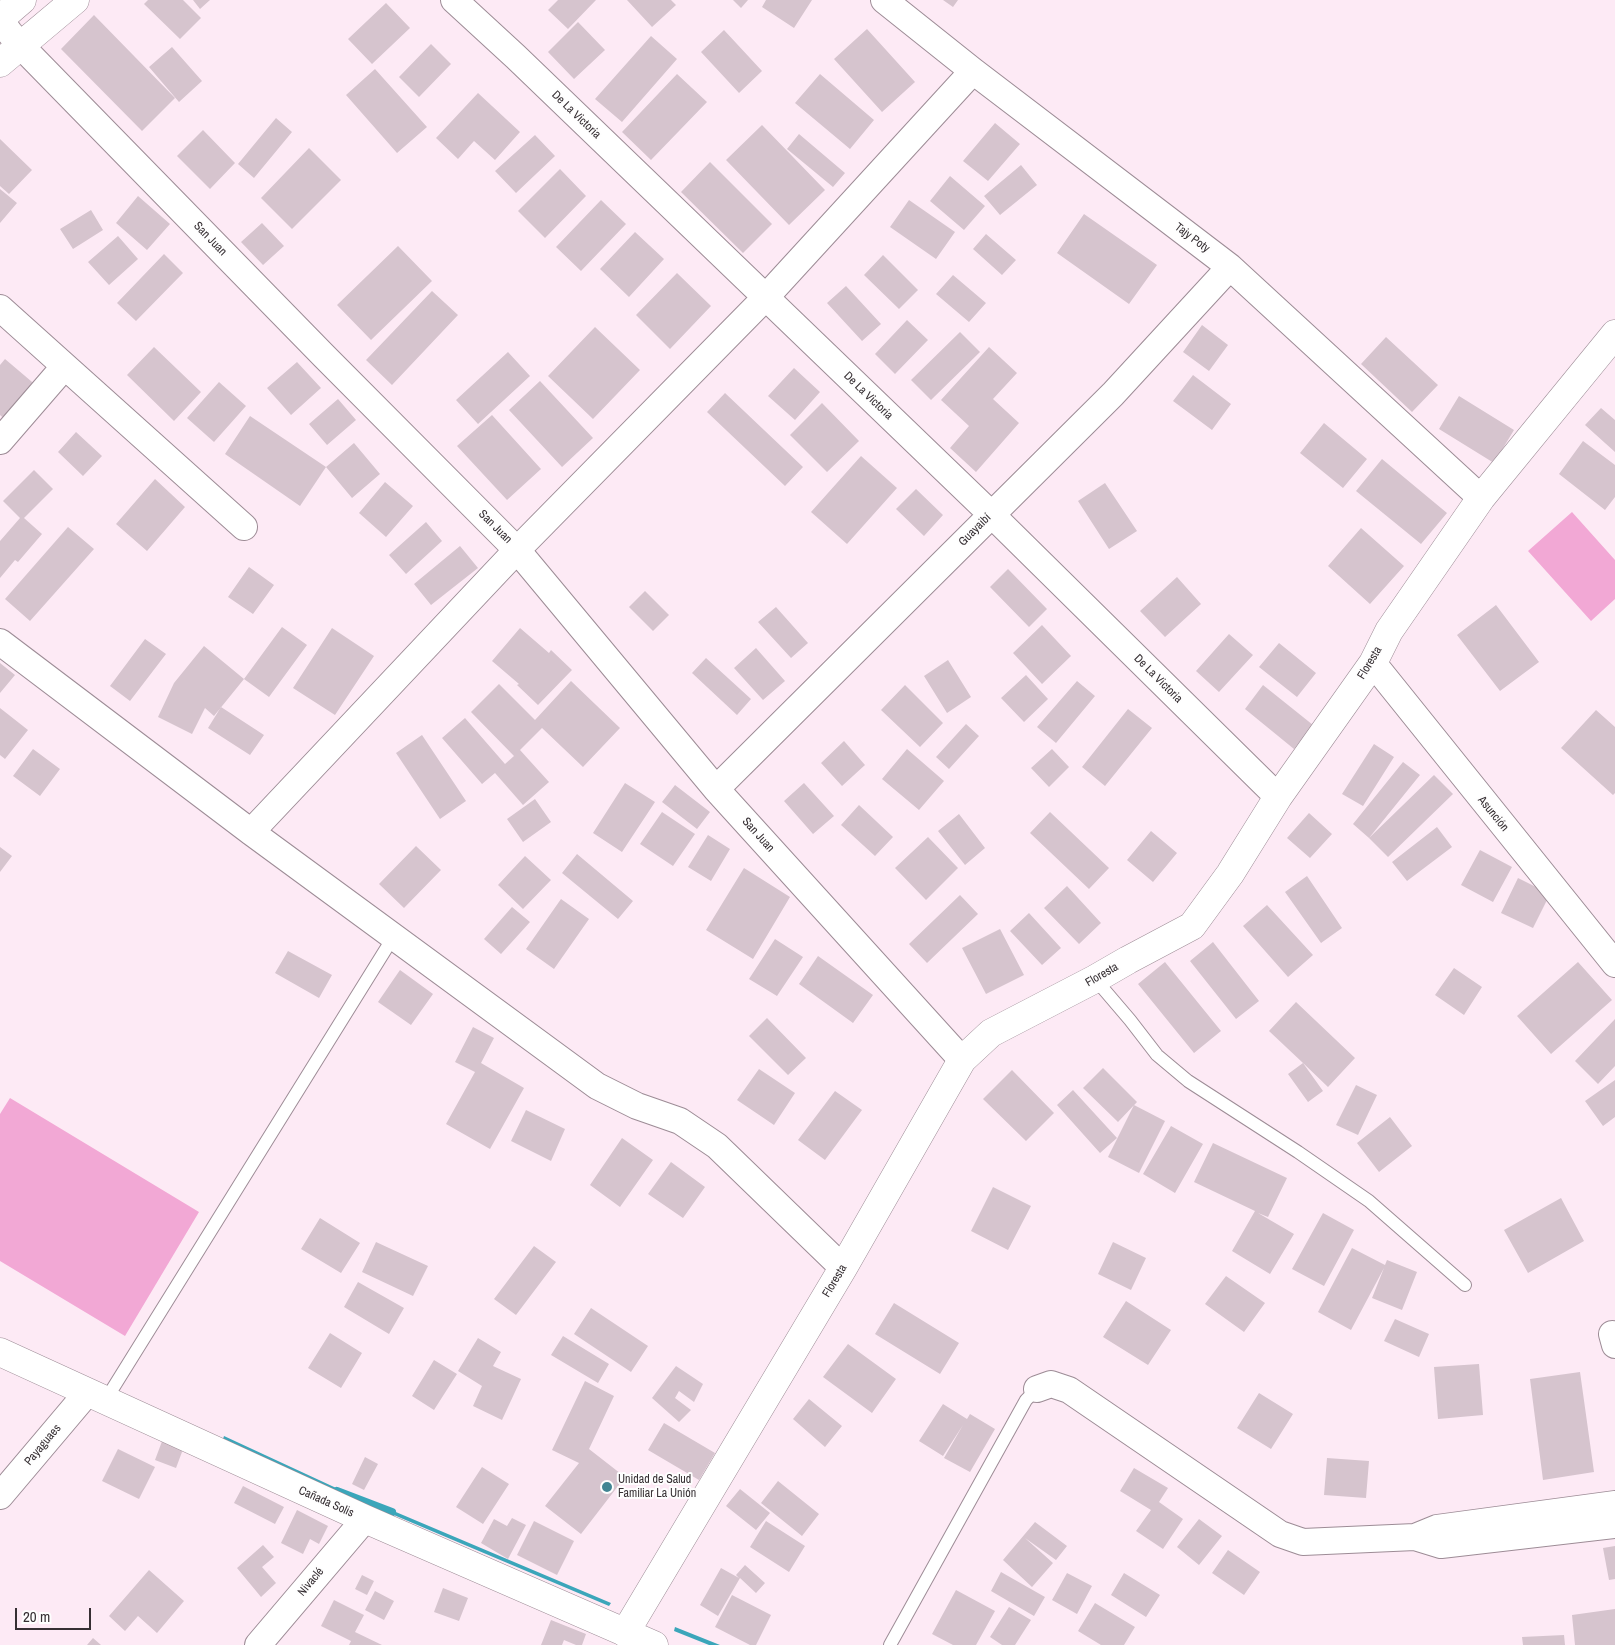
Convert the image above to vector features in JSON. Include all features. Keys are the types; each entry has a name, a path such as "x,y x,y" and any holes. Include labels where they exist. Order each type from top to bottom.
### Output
{"street":[{"path":"0,19 22,0"},
{"path":"0,63 75,0"},
{"name":"De La Victoria","path":"454,0 516,57 991,514 1278,797"},
{"name":"Tajy Poty","path":"884,0 973,71 1230,267 1481,498"},
{"name":"San Juan","path":"0,19 21,46 324,356 518,550 716,789 962,1060"},
{"path":"251,832 518,550 765,298 973,71"},
{"name":"Guayaibí","path":"716,789 1113,394 1230,267"},
{"path":"0,308 244,527"},
{"name":"Floresta","path":"625,1633 843,1268 962,1060 991,1033 1192,926 1230,874 1278,797 1373,662 1389,631 1481,498 1615,334"},
{"path":"0,441 64,366"},
{"path":"0,642 251,832 597,1086 637,1106 680,1121 717,1146 843,1268"},
{"name":"Asunción","path":"1373,662 1615,964"},
{"name":"Cañada Solis","path":"0,1352 365,1519 654,1645"},
{"path":"1037,1389 1051,1384 1069,1390 1280,1534 1302,1542 1415,1537 1437,1528 1615,1504"},
{"name":"Payaguaes","path":"0,1496 96,1397"},
{"name":"Nivaclé","path":"258,1645 365,1519"},
{"path":"1415,1537 1441,1545 1615,1526"}],"lane":[{"path":"96,1397 394,936"},
{"path":"1095,979 1157,1055 1188,1081 1298,1152 1369,1201 1464,1285"},
{"path":"890,1645 1026,1400 1037,1389"}],"shaded area":[{"path":"1572,512 1615,560 1615,599 1591,621 1528,551"},
{"path":"10,1098 199,1212 125,1336 0,1261 0,1114"}],"water":[{"path":"224,1436 347,1493 345,1496 223,1439"},
{"path":"384,1507 611,1603 609,1606 382,1510"},
{"path":"675,1627 720,1645 709,1645 674,1631"}],"building":[{"path":"148,0 183,0 201,18 180,39 144,4"},
{"path":"193,0 210,0 200,9"},
{"path":"558,0 596,0 568,29 548,10"},
{"path":"627,0 671,0 676,5 652,27"},
{"path":"733,0 748,0 741,8"},
{"path":"766,0 812,0 794,28 762,7"},
{"path":"943,0 958,0 953,7"},
{"path":"386,3 410,28 372,64 348,39"},
{"path":"94,15 175,98 142,131 61,49"},
{"path":"578,22 605,50 574,79 548,52"},
{"path":"867,29 915,82 882,112 834,59"},
{"path":"724,30 762,71 739,93 701,52"},
{"path":"651,36 677,59 622,122 595,99"},
{"path":"431,44 451,64 419,97 399,77"},
{"path":"172,47 202,81 179,102 149,67"},
{"path":"375,69 427,127 397,153 346,95"},
{"path":"677,74 707,102 651,160 622,132"},
{"path":"820,74 874,120 850,149 795,103"},
{"path":"478,93 520,132 495,160 474,141 458,159 436,138"},
{"path":"276,118 292,132 254,178 238,164"},
{"path":"995,123 1020,144 988,181 963,161"},
{"path":"762,125 825,190 789,225 726,160"},
{"path":"203,130 235,163 210,189 177,156"},
{"path":"799,134 845,173 833,187 787,149"},
{"path":"535,135 555,156 516,193 495,171"},
{"path":"0,139 32,170 9,194 0,186"},
{"path":"309,148 341,180 292,229 261,198"},
{"path":"710,162 772,224 743,253 681,192"},
{"path":"1021,165 1037,185 1000,215 984,196"},
{"path":"560,169 586,196 545,238 518,211"},
{"path":"950,176 985,206 964,230 930,201"},
{"path":"0,189 17,203 0,223"},
{"path":"138,196 170,224 147,250 116,223"},
{"path":"601,200 626,224 581,271 556,247"},
{"path":"909,200 955,232 936,259 890,227"},
{"path":"91,210 103,230 73,249 60,229"},
{"path":"1084,214 1157,265 1129,304 1057,253"},
{"path":"262,223 284,246 263,265 241,242"},
{"path":"635,232 664,259 629,297 600,269"},
{"path":"986,234 1016,260 1002,275 973,249"},
{"path":"118,236 138,259 109,285 88,262"},
{"path":"398,246 432,281 371,340 337,305"},
{"path":"164,254 183,273 136,321 117,303"},
{"path":"883,255 918,290 899,309 864,275"},
{"path":"677,273 711,306 670,349 636,315"},
{"path":"953,275 986,303 969,322 936,294"},
{"path":"846,286 881,324 862,341 827,303"},
{"path":"432,291 458,315 392,385 366,360"},
{"path":"907,320 928,340 895,374 875,354"},
{"path":"1202,325 1228,345 1209,371 1183,352"},
{"path":"595,327 640,370 593,419 548,376"},
{"path":"960,332 980,352 931,400 911,380"},
{"path":"1386,337 1438,385 1412,412 1361,364"},
{"path":"154,347 201,392 174,421 127,375"},
{"path":"989,347 1017,373 993,399 1019,423 976,472 950,448 969,426 941,400"},
{"path":"508,352 530,376 478,424 456,400"},
{"path":"5,359 38,387 8,422 0,415 0,365"},
{"path":"297,362 321,388 291,415 267,388"},
{"path":"794,368 820,392 795,420 768,396"},
{"path":"1193,375 1231,404 1212,430 1173,401"},
{"path":"540,381 593,438 562,467 509,410"},
{"path":"219,382 246,406 214,442 187,418"},
{"path":"725,393 803,467 785,486 707,412"},
{"path":"1459,396 1514,430 1494,463 1439,429"},
{"path":"338,399 356,420 327,445 309,424"},
{"path":"822,403 859,441 827,472 790,435"},
{"path":"1601,408 1615,420 1615,452 1585,425"},
{"path":"492,415 541,469 507,500 457,446"},
{"path":"250,416 326,467 300,506 225,454"},
{"path":"1324,423 1367,459 1343,488 1300,453"},
{"path":"76,432 102,456 83,476 58,452"},
{"path":"1583,441 1615,465 1615,497 1605,510 1559,474"},
{"path":"354,443 380,474 352,498 326,467"},
{"path":"861,456 897,488 847,544 811,512"},
{"path":"1382,459 1447,513 1421,544 1356,491"},
{"path":"34,470 53,489 24,518 42,534 18,562 15,560 0,578 0,541 20,518 3,501"},
{"path":"155,479 185,507 147,551 116,524"},
{"path":"385,482 413,506 386,537 359,513"},
{"path":"1105,483 1137,531 1109,549 1078,501"},
{"path":"916,489 943,515 924,536 896,509"},
{"path":"426,522 442,541 406,574 389,555"},
{"path":"68,527 94,549 30,621 5,599"},
{"path":"1361,528 1404,566 1370,604 1328,566"},
{"path":"460,546 478,568 431,605 414,584"},
{"path":"249,567 274,585 253,614 228,597"},
{"path":"1008,569 1047,609 1029,627 990,587"},
{"path":"1177,577 1201,604 1165,637 1140,611"},
{"path":"645,591 669,615 653,631 629,607"},
{"path":"1496,605 1539,662 1500,691 1457,635"},
{"path":"776,607 808,643 791,658 758,622"},
{"path":"1042,625 1071,656 1042,684 1013,653"},
{"path":"282,627 307,645 269,697 244,679"},
{"path":"332,628 374,656 335,715 293,688"},
{"path":"520,628 549,653 551,650 572,670 538,705 517,685 519,684 492,661"},
{"path":"1229,634 1253,655 1219,692 1196,671"},
{"path":"145,639 166,654 130,701 110,686"},
{"path":"1279,643 1316,673 1297,697 1259,667"},
{"path":"204,646 244,679 214,716 205,708 192,734 158,717 174,683"},
{"path":"756,648 785,681 763,700 734,668"},
{"path":"706,658 751,699 737,715 692,673"},
{"path":"948,660 971,697 947,713 924,676"},
{"path":"0,663 15,675 0,693"},
{"path":"1026,675 1048,699 1024,722 1001,698"},
{"path":"571,681 620,728 583,767 542,728 520,750 549,782 523,805 495,773 482,784 442,738 465,718 505,764 514,756 471,712 499,684 535,720"},
{"path":"1077,681 1095,696 1056,743 1037,727"},
{"path":"905,685 943,723 920,747 881,710"},
{"path":"1263,685 1313,725 1294,749 1245,709"},
{"path":"221,707 264,735 250,755 208,728"},
{"path":"0,708 28,730 5,759 0,755"},
{"path":"1128,709 1152,728 1105,786 1082,767"},
{"path":"1596,710 1615,727 1615,793 1613,795 1561,748"},
{"path":"966,724 979,736 949,769 936,757"},
{"path":"422,735 466,801 440,819 396,753"},
{"path":"844,741 865,765 842,786 821,763"},
{"path":"1374,744 1394,757 1363,806 1342,794"},
{"path":"33,749 60,769 40,796 13,776"},
{"path":"907,749 944,781 919,810 882,779"},
{"path":"1052,749 1069,767 1049,787 1031,768"},
{"path":"1403,762 1420,775 1369,838 1353,824"},
{"path":"1434,775 1453,794 1388,857 1369,838"},
{"path":"625,783 655,802 622,852 593,833"},
{"path":"804,783 834,816 813,834 784,801"},
{"path":"675,785 710,812 697,829 662,802"},
{"path":"535,799 551,822 523,842 507,819"},
{"path":"859,805 893,837 875,856 841,825"},
{"path":"662,812 695,834 673,866 640,844"},
{"path":"1050,812 1109,868 1089,889 1030,833"},
{"path":"1309,813 1332,834 1310,858 1287,838"},
{"path":"959,814 985,848 965,865 938,831"},
{"path":"1437,827 1452,847 1407,881 1392,862"},
{"path":"1151,831 1177,853 1153,882 1127,860"},
{"path":"708,835 730,849 711,881 688,867"},
{"path":"928,837 958,868 926,900 895,868"},
{"path":"416,846 441,870 404,908 379,884"},
{"path":"0,847 12,856 0,872"},
{"path":"1480,850 1512,867 1493,902 1461,885"},
{"path":"577,854 633,901 618,919 562,873"},
{"path":"525,856 551,880 523,909 498,885"},
{"path":"744,868 790,897 753,959 706,930"},
{"path":"1307,876 1342,928 1321,943 1285,892"},
{"path":"1518,878 1550,894 1533,928 1501,913"},
{"path":"1067,886 1101,923 1079,944 1044,908"},
{"path":"960,895 978,914 927,963 909,944"},
{"path":"561,899 589,919 554,969 526,949"},
{"path":"1267,905 1313,955 1288,977 1243,926"},
{"path":"512,907 530,922 501,954 484,939"},
{"path":"1029,913 1061,948 1042,965 1010,931"},
{"path":"1000,929 1024,975 986,994 962,948"},
{"path":"775,939 803,957 777,996 749,979"},
{"path":"1213,942 1259,1001 1236,1019 1190,961"},
{"path":"288,951 332,975 319,998 275,973"},
{"path":"818,956 873,995 853,1023 799,984"},
{"path":"1165,962 1221,1031 1194,1053 1138,984"},
{"path":"1578,962 1612,1000 1551,1054 1517,1016"},
{"path":"1454,968 1482,987 1464,1015 1435,995"},
{"path":"400,970 433,994 411,1025 378,1002"},
{"path":"1296,1002 1355,1058 1328,1087 1269,1031"},
{"path":"767,1018 806,1058 788,1075 749,1036"},
{"path":"1615,1019 1615,1066 1598,1084 1575,1061"},
{"path":"473,1027 494,1038 481,1063 524,1088 490,1149 446,1124 475,1072 455,1062"},
{"path":"1303,1063 1323,1091 1308,1102 1288,1074"},
{"path":"1103,1068 1137,1102 1118,1122 1083,1088"},
{"path":"759,1069 795,1093 774,1125 737,1100"},
{"path":"1012,1070 1054,1113 1026,1141 983,1099"},
{"path":"1615,1080 1615,1117 1603,1126 1585,1101"},
{"path":"1356,1085 1377,1095 1358,1135 1336,1125"},
{"path":"1073,1090 1117,1138 1100,1153 1057,1105"},
{"path":"835,1091 862,1110 825,1160 798,1140"},
{"path":"1134,1105 1165,1121 1139,1173 1108,1157"},
{"path":"526,1110 565,1129 551,1161 511,1141"},
{"path":"1390,1117 1412,1146 1379,1172 1357,1143"},
{"path":"1171,1126 1203,1144 1175,1193 1143,1174"},
{"path":"622,1138 653,1160 620,1207 590,1185"},
{"path":"1213,1143 1287,1178 1268,1217 1258,1213 1294,1234 1270,1274 1232,1251 1255,1211 1194,1182"},
{"path":"671,1162 705,1187 683,1218 648,1194"},
{"path":"993,1187 1031,1206 1008,1250 971,1231"},
{"path":"1561,1198 1584,1241 1528,1273 1504,1230"},
{"path":"1323,1213 1354,1230 1324,1286 1292,1269"},
{"path":"320,1218 360,1243 341,1273 301,1249"},
{"path":"376,1242 428,1266 413,1296 362,1272"},
{"path":"1113,1242 1146,1258 1131,1290 1098,1274"},
{"path":"534,1246 556,1262 516,1315 494,1299"},
{"path":"1352,1248 1385,1265 1387,1260 1417,1272 1402,1310 1372,1298 1384,1268 1351,1330 1318,1312"},
{"path":"1226,1276 1265,1303 1244,1332 1205,1304"},
{"path":"358,1282 404,1308 389,1334 344,1307"},
{"path":"1126,1301 1171,1330 1148,1365 1103,1337"},
{"path":"894,1303 959,1343 940,1374 875,1334"},
{"path":"591,1308 648,1346 631,1372 574,1334"},
{"path":"1395,1319 1429,1334 1419,1357 1384,1341"},
{"path":"330,1333 362,1353 341,1388 308,1368"},
{"path":"563,1336 609,1364 598,1383 551,1355"},
{"path":"478,1338 501,1352 493,1366 521,1379 502,1420 473,1406 482,1386 458,1371"},
{"path":"848,1344 896,1379 872,1413 823,1377"},
{"path":"434,1360 457,1374 434,1410 412,1396"},
{"path":"1479,1364 1483,1415 1438,1419 1434,1367"},
{"path":"676,1366 703,1384 694,1402 679,1391 675,1398 691,1410 679,1422 652,1398"},
{"path":"1580,1372 1594,1472 1543,1480 1530,1379"},
{"path":"585,1381 614,1396 589,1449 625,1477 581,1534 545,1506 579,1463 552,1450"},
{"path":"1259,1393 1293,1414 1271,1449 1237,1428"},
{"path":"809,1399 842,1426 825,1447 793,1419"},
{"path":"943,1404 967,1419 970,1414 995,1429 970,1472 944,1458 963,1425 943,1456 919,1441"},
{"path":"664,1423 715,1453 699,1480 648,1450"},
{"path":"164,1436 185,1444 176,1468 155,1460"},
{"path":"118,1449 155,1467 139,1499 102,1481"},
{"path":"365,1457 378,1464 364,1490 352,1484"},
{"path":"1327,1458 1369,1461 1366,1498 1324,1495"},
{"path":"482,1467 509,1484 483,1524 456,1507"},
{"path":"1134,1468 1168,1488 1159,1502 1183,1519 1163,1549 1136,1531 1151,1510 1120,1491"},
{"path":"778,1481 819,1514 802,1536 761,1503"},
{"path":"243,1486 284,1507 275,1524 234,1503"},
{"path":"740,1489 770,1513 756,1530 726,1506"},
{"path":"297,1510 328,1526 319,1544 310,1539 303,1554 281,1543"},
{"path":"512,1518 526,1525 508,1559 481,1543 494,1519 507,1526"},
{"path":"1199,1519 1222,1536 1199,1565 1177,1547"},
{"path":"534,1521 574,1541 557,1575 517,1555"},
{"path":"766,1521 805,1546 789,1572 750,1547"},
{"path":"1035,1522 1067,1546 1056,1560 1025,1538 1053,1563 1032,1587 1003,1560"},
{"path":"263,1545 274,1557 262,1567 276,1583 261,1597 237,1568"},
{"path":"1615,1546 1615,1579 1609,1580 1603,1548"},
{"path":"1228,1550 1260,1572 1244,1595 1212,1573"},
{"path":"745,1565 765,1583 756,1593 740,1578 718,1616 700,1605 721,1568 739,1578 736,1575"},
{"path":"149,1570 184,1601 157,1633 138,1616 125,1631 109,1616"},
{"path":"1001,1572 1045,1597 1034,1616 991,1591"},
{"path":"1067,1573 1092,1586 1077,1614 1052,1600"},
{"path":"1124,1573 1160,1595 1146,1617 1111,1595"},
{"path":"362,1575 374,1581 367,1595 355,1589"},
{"path":"443,1588 468,1598 459,1621 434,1612"},
{"path":"956,1590 995,1611 976,1645 953,1645 932,1634"},
{"path":"375,1591 394,1601 384,1620 365,1610"},
{"path":"732,1595 771,1615 756,1645 750,1645 715,1627"},
{"path":"334,1600 364,1615 355,1632 382,1645 349,1645 351,1641 321,1626"},
{"path":"1095,1603 1135,1627 1124,1645 1101,1645 1078,1631"},
{"path":"1009,1607 1031,1620 1015,1645 1002,1645 990,1637"},
{"path":"1615,1609 1615,1645 1575,1645 1572,1615"},
{"path":"551,1620 586,1634 582,1645 576,1645 564,1640 562,1645 541,1645"},
{"path":"1564,1635 1565,1645 1523,1645 1522,1637"},
{"path":"93,1638 101,1645 87,1645"}],"waterway":[{"path":"337,1491 392,1512"}],"place":[{"name":"Unidad de Salud Familiar La Unión","path":"607,1487"}]}
